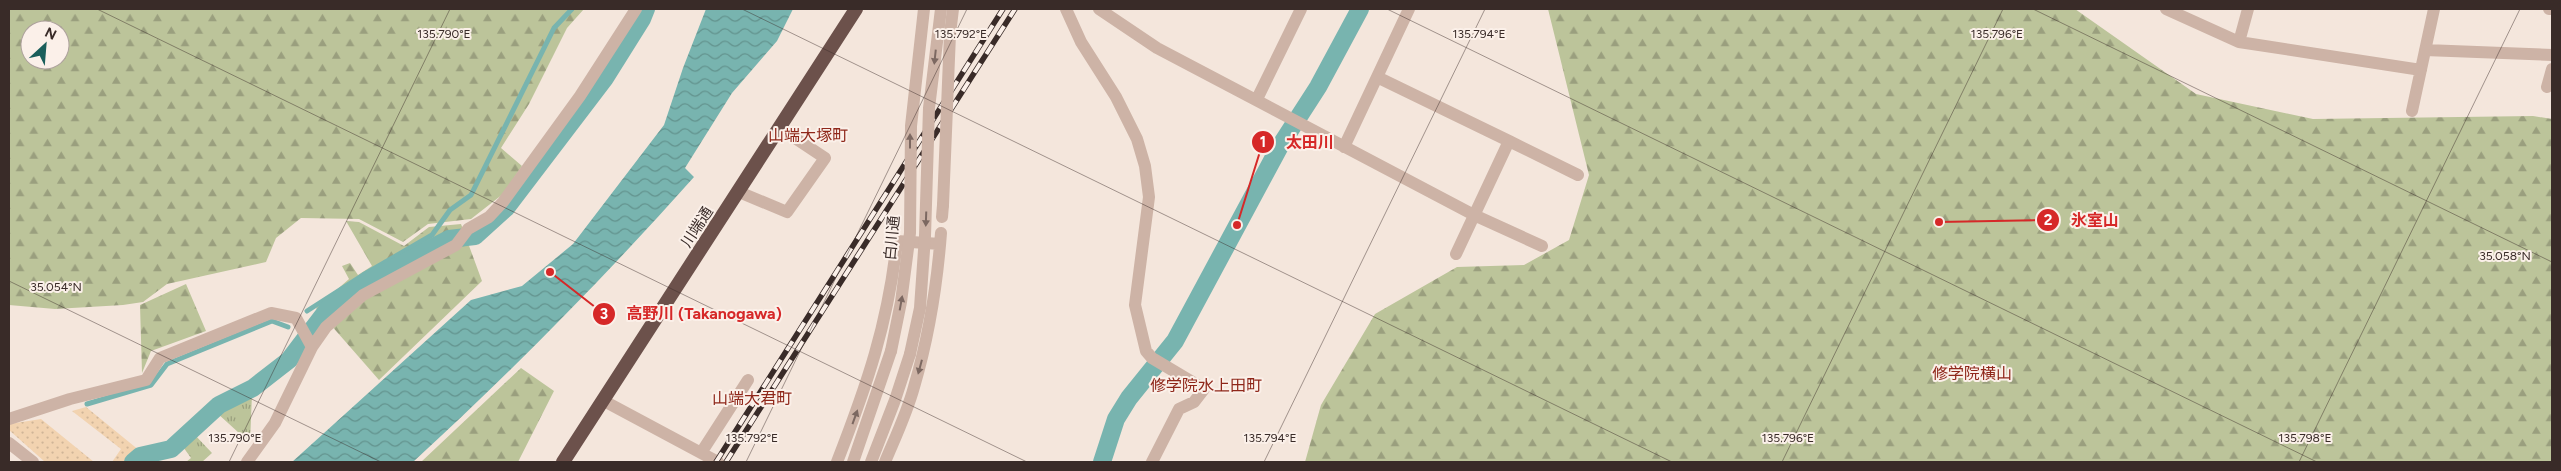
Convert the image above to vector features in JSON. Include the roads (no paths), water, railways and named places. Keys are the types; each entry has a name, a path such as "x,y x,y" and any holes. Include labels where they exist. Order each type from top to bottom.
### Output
{"highway":[{"name":"川端通","path":"563,462 856,9"}],"street":[{"path":"247,462 275,423 310,345 326,326 363,295 456,245 468,229 489,217 503,202 580,96 636,9"},
{"name":"白川通","path":"853,462 891,351 901,302 910,233 910,126 924,9"},
{"path":"871,462 895,400 910,354 920,308 926,236 929,108 940,9"},
{"path":"943,211 950,34 953,9"},
{"path":"1066,9 1081,42 1116,97 1137,139 1145,166 1148,197 1135,305 1146,351 1152,358 1204,389 1194,402 1179,409 1152,462"},
{"path":"1099,9 1157,48 1474,215 1542,246"},
{"path":"1257,99 1302,9"},
{"path":"1344,147 1409,9"},
{"path":"2166,9 2239,42 2421,70"},
{"path":"2239,42 2248,9"},
{"path":"2412,111 2434,9"},
{"path":"2425,50 2552,55"},
{"path":"2548,87 2552,68"},
{"path":"1376,77 1578,175"},
{"path":"739,192 787,212 825,158 780,128"},
{"path":"1456,254 1508,140"},
{"path":"837,462 870,374 883,329 892,287 897,241 940,238 934,303 926,343 914,389 885,462"},
{"path":"9,419 70,399 146,380 160,358 271,313 296,318 310,345"},
{"path":"701,453 748,380"},
{"path":"604,401 718,462"},
{"path":"9,443 33,462"}],"water":[{"path":"706,9 793,9 777,41 732,93 685,168 694,177 557,323 486,394 413,462 292,462 471,300 522,286 573,244 664,125 683,68"}],"waterway":[{"path":"307,311 363,275 432,235 450,210 471,195 554,28 572,9"},
{"path":"133,462 140,456 171,449 219,405 253,388 289,360 331,305 374,278 449,239 475,236 506,208 605,78 642,19 646,9"},
{"path":"1102,462 1116,419 1129,398 1175,341 1280,146 1318,87 1360,9"},
{"path":"87,404 151,385 167,364 272,321 288,327"}],"railway":[{"path":"716,462 1003,9"},
{"path":"726,462 1015,9"}],"place":[{"name":"氷室山","path":"1939,222"},
{"name":"太田川","path":"1237,225"},
{"name":"高野川 (Takanogawa)","path":"550,272"}],"district":[{"name":"山端大塚町","path":"808,135"},
{"name":"修学院横山","path":"1972,373"},
{"name":"修学院水上田町","path":"1206,385"},
{"name":"山端大君町","path":"752,398"}]}
